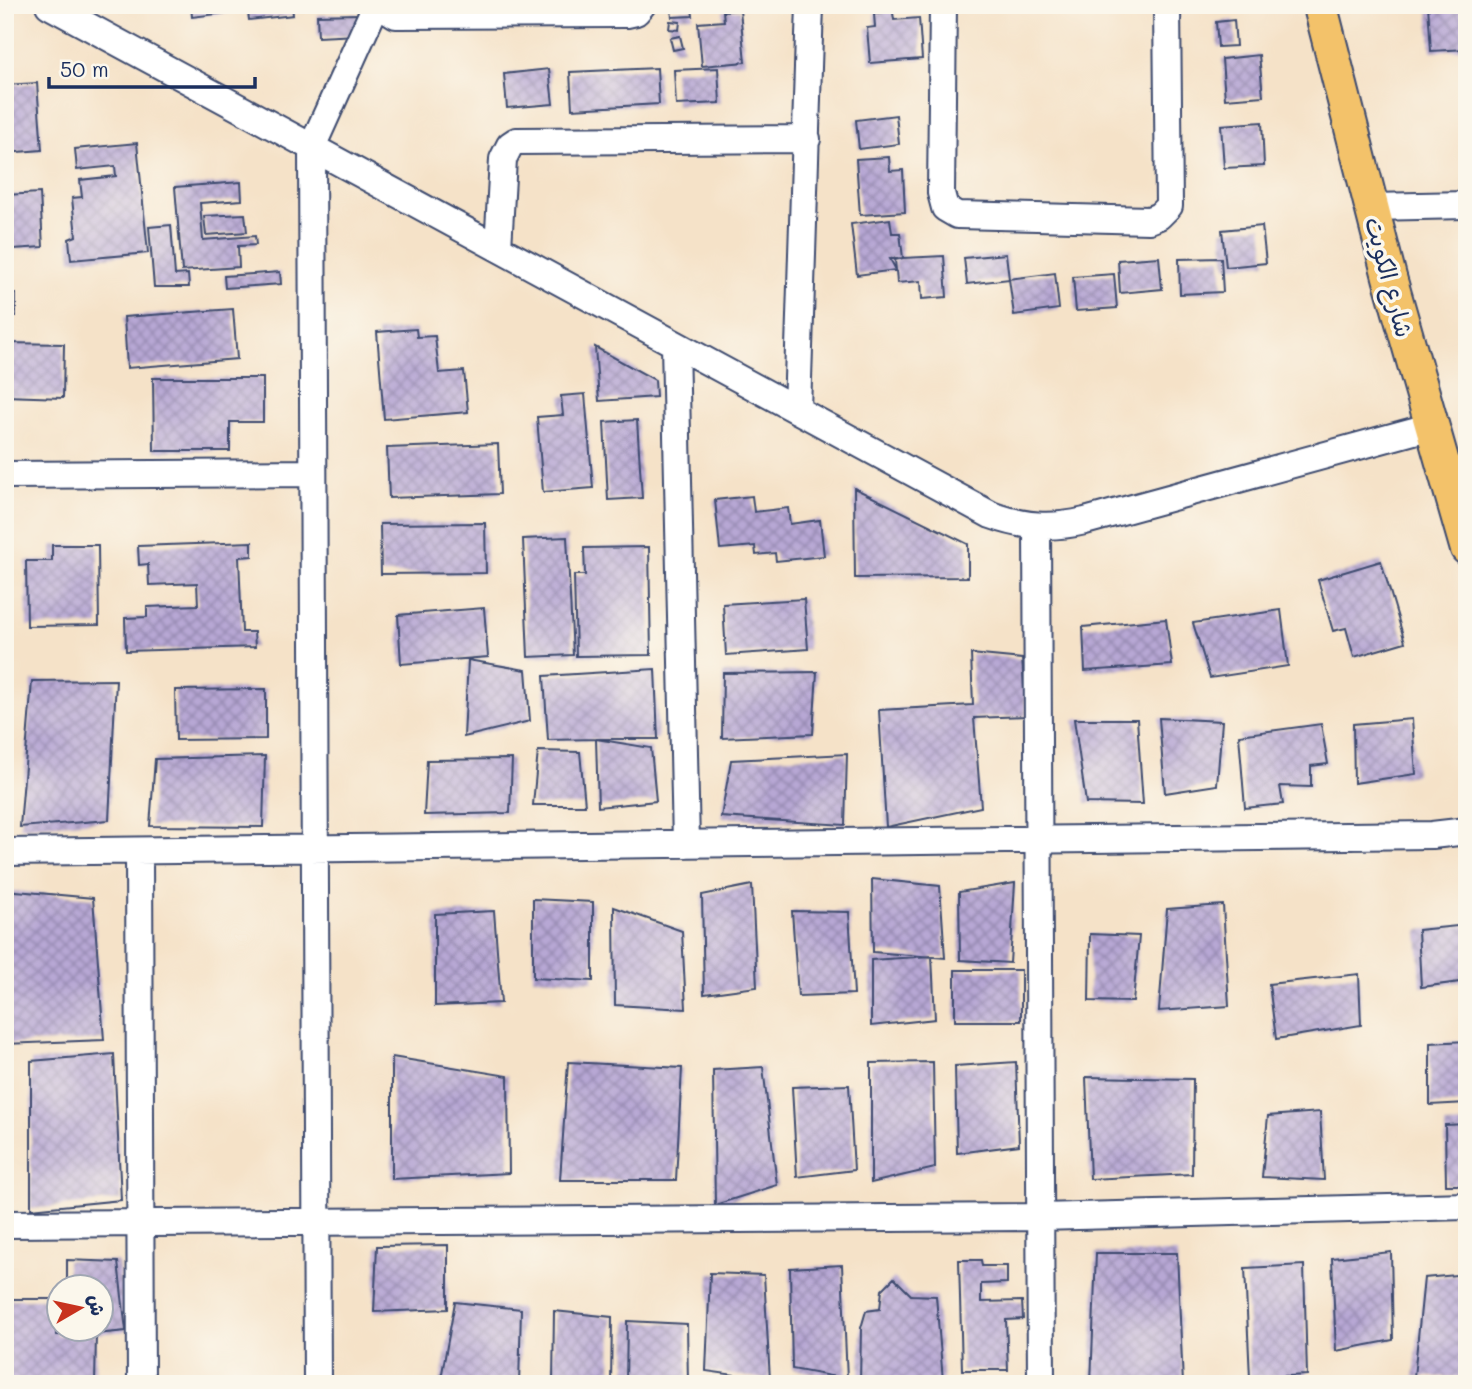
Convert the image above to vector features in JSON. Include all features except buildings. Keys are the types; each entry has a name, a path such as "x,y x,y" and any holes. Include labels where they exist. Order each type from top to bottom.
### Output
{"main road":[{"name":"شارع الكويت","path":"1320,5 1371,207 1467,548"}],"street":[{"path":"49,5 991,514 1037,527 1085,522 1432,426"},
{"path":"317,1384 312,147 378,5 396,15 626,14 636,12 642,5"},
{"path":"797,410 810,5"},
{"path":"943,5 941,193 945,208 957,215 1149,220 1159,216 1169,206 1167,5"},
{"path":"498,248 503,159 510,145 516,141 807,139"},
{"path":"1371,207 1467,205"},
{"path":"675,344 686,844"},
{"path":"5,475 313,473"},
{"path":"1037,527 1041,1384"},
{"path":"5,852 1432,835 1467,831"},
{"path":"139,851 141,1384"},
{"path":"5,1224 1040,1217 1467,1206"}]}
